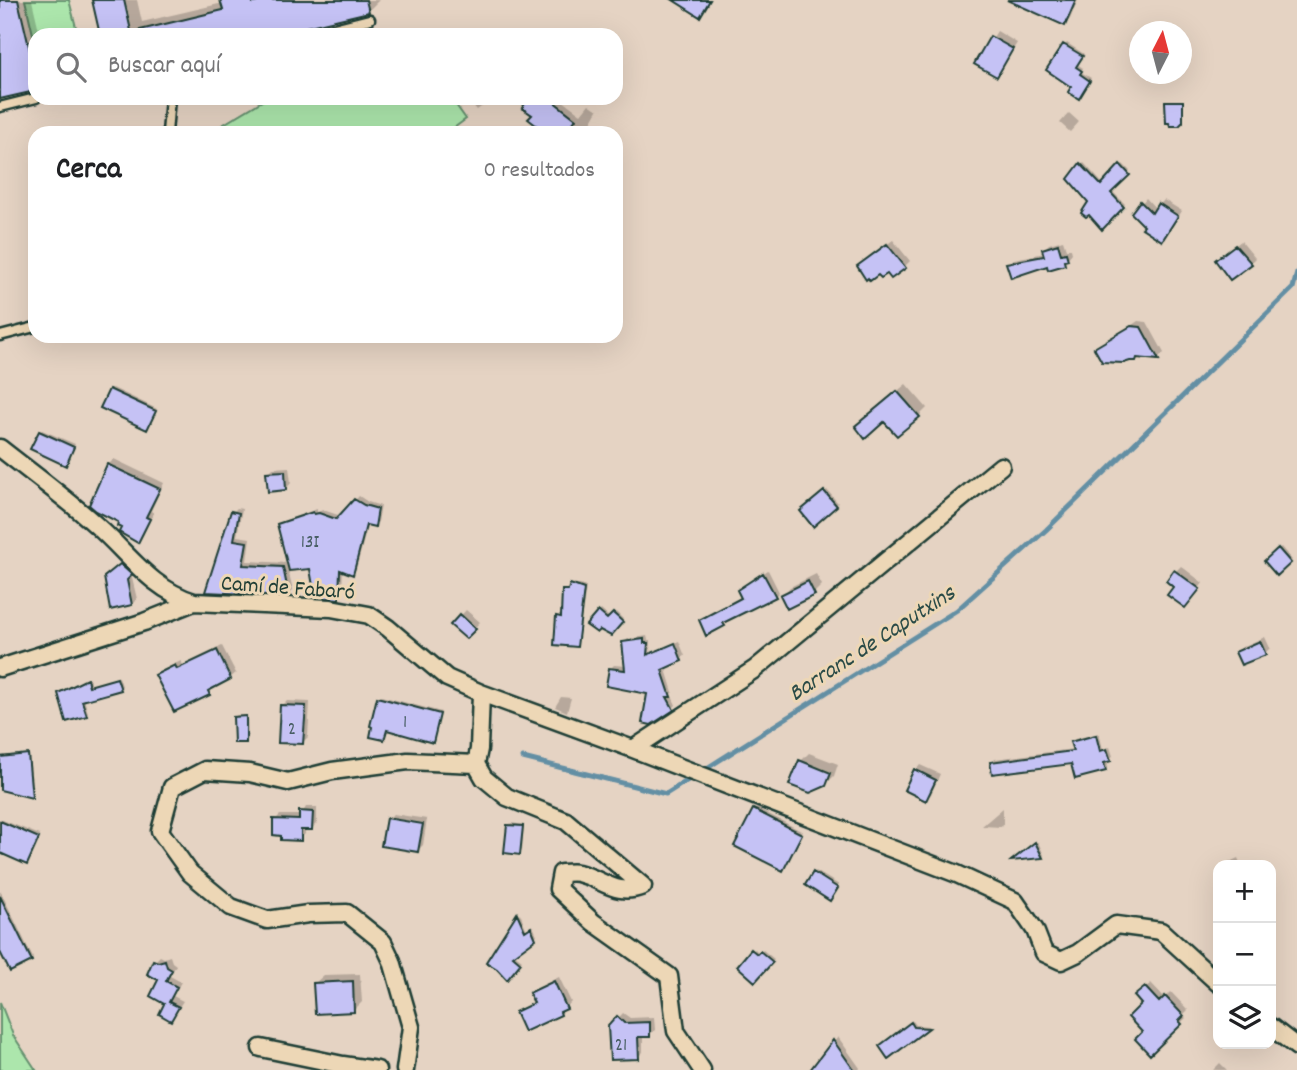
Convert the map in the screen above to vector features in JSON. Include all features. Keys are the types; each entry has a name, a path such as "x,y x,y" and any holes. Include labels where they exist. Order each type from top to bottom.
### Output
{"street":[{"path":"0,448 54,488 100,528 144,574 178,597 194,603"},
{"path":"634,749 755,669 1001,466"},
{"path":"0,668 144,622 194,603"},
{"name":"Camí de Fabaró","path":"194,603 331,608 369,615 447,678 957,874 1015,901 1035,930 1044,953 1061,961 1078,953 1116,925 1127,926 1161,931 1213,978"},
{"path":"475,764 480,749 481,693"},
{"path":"405,1070 411,1027 392,961 383,942 347,914 308,914 267,920 231,907 190,873 160,831 172,787 205,770 250,773 288,782 332,771 408,761 475,764"},
{"path":"475,764 484,778 507,797 566,821 643,886 629,891 578,873 561,873 558,889 593,922 669,976 676,1031 702,1070"},
{"path":"1276,1031 1297,1047"},
{"path":"261,1048 377,1070"}],"lane":[{"path":"335,28 370,19"},
{"path":"0,107 28,100"},
{"path":"168,126 169,105"},
{"path":"0,336 28,329"}],"green space":[{"path":"25,0 69,0 76,28 32,28"},
{"path":"255,105 456,105 466,119 456,126 221,126"},
{"path":"0,1002 13,1035 36,1070 0,1070"}],"building":[{"path":"0,0 18,0 28,42 28,93 0,99"},
{"path":"92,0 124,0 130,28 98,28"},
{"path":"220,0 252,0 253,3 266,0 366,0 369,12 302,28 148,28 223,10"},
{"path":"673,0 710,0 700,17"},
{"path":"1007,0 1076,0 1065,26"},
{"path":"990,36 1013,49 997,77 974,64"},
{"path":"1063,44 1083,56 1076,67 1082,71 1080,74 1090,81 1079,99 1068,92 1071,87 1046,70"},
{"path":"1165,101 1183,101 1183,122 1179,126 1166,123"},
{"path":"524,105 558,105 576,119 570,126 537,126 528,119 532,115 522,108"},
{"path":"1080,163 1101,185 1120,164 1130,175 1111,193 1124,207 1102,230 1089,215 1086,217 1081,213 1088,202 1068,179"},
{"path":"1140,201 1152,213 1158,203 1178,216 1162,241 1142,228 1144,226 1131,213"},
{"path":"887,244 906,268 891,279 887,274 881,278 878,275 870,281 868,278 866,280 857,266"},
{"path":"1058,244 1061,254 1066,253 1068,260 1064,261 1065,265 1048,270 1047,266 1011,278 1006,263 1044,256 1042,249"},
{"path":"1235,245 1252,264 1230,280 1215,260"},
{"path":"1131,326 1141,327 1159,360 1137,358 1136,361 1124,363 1102,362 1094,348"},
{"path":"109,389 156,411 147,430 100,408"},
{"path":"897,391 920,417 897,436 884,422 865,439 855,426"},
{"path":"39,431 74,447 66,466 30,449"},
{"path":"107,464 160,489 146,517 150,519 138,543 119,532 121,528 117,526 118,522 89,505"},
{"path":"285,471 286,490 268,492 266,472"},
{"path":"824,491 837,506 813,527 800,511"},
{"path":"354,499 378,509 375,527 366,525 353,575 340,570 339,599 315,597 310,569 289,571 277,524 313,512 336,519"},
{"path":"231,511 239,513 234,540 247,542 243,565 283,567 289,596 205,592"},
{"path":"1278,548 1291,563 1277,576 1264,561"},
{"path":"120,564 132,575 127,580 132,605 110,610 104,577"},
{"path":"1174,570 1200,589 1185,608 1167,595 1173,587 1166,581"},
{"path":"763,573 776,597 723,623 725,626 706,636 699,620 741,598 737,590"},
{"path":"808,581 815,595 787,609 780,595"},
{"path":"570,584 584,589 577,647 554,645 556,616 561,617 562,590 568,590"},
{"path":"598,611 607,619 613,613 623,622 611,636 600,630 597,633 586,625"},
{"path":"460,614 476,629 466,639 450,625"},
{"path":"644,639 644,643 648,643 647,655 675,643 682,661 662,670 671,697 667,697 674,710 651,725 642,723 647,694 606,686 609,668 625,670 622,642"},
{"path":"1260,641 1266,655 1241,665 1235,652"},
{"path":"217,650 231,679 208,691 210,695 174,712 155,675 175,665 177,669"},
{"path":"117,678 121,690 82,701 87,716 66,722 58,693 87,679 89,686"},
{"path":"377,697 440,714 433,743 387,730 384,740 370,737"},
{"path":"280,705 306,706 303,744 278,743"},
{"path":"246,716 246,743 234,743 233,717"},
{"path":"1096,735 1100,751 1107,749 1111,761 1104,763 1106,771 1075,779 1071,764 992,774 990,762 1073,751 1070,742"},
{"path":"28,754 32,798 0,790 0,757"},
{"path":"799,760 831,773 826,786 810,793 789,785"},
{"path":"914,769 936,780 926,801 904,790"},
{"path":"753,809 802,834 783,871 734,846"},
{"path":"299,811 313,812 312,830 301,830 301,841 281,840 281,836 273,835 273,819 299,820"},
{"path":"386,818 423,824 418,852 381,846"},
{"path":"0,821 39,838 27,865 0,853"},
{"path":"507,825 523,826 520,855 504,853"},
{"path":"1035,842 1043,858 1011,861"},
{"path":"813,872 838,888 830,901 805,885"},
{"path":"0,896 32,961 10,972 0,952"},
{"path":"517,913 525,931 531,927 536,939 513,956 521,963 507,980 486,962"},
{"path":"751,949 757,954 760,951 773,962 755,982 737,966"},
{"path":"153,960 165,960 167,967 172,970 166,981 177,987 169,1002 179,1007 171,1021 159,1014 164,1004 150,996 158,980 147,974"},
{"path":"353,981 354,1012 315,1014 313,983"},
{"path":"554,981 567,1009 560,1012 561,1015 524,1032 515,1012 534,1003 529,993"},
{"path":"1145,987 1159,1002 1165,996 1184,1016 1179,1021 1182,1024 1150,1055 1135,1039 1142,1032 1128,1017 1141,1004 1134,996"},
{"path":"617,1016 624,1023 650,1022 650,1037 638,1037 639,1059 610,1060 608,1026"},
{"path":"911,1022 914,1027 929,1028 888,1059 879,1046"},
{"path":"833,1040 854,1070 810,1070"}],"waterway":[{"name":"Barranc de Caputxins","path":"523,758 666,794 957,610 1046,530 1293,288 1297,273"}]}
